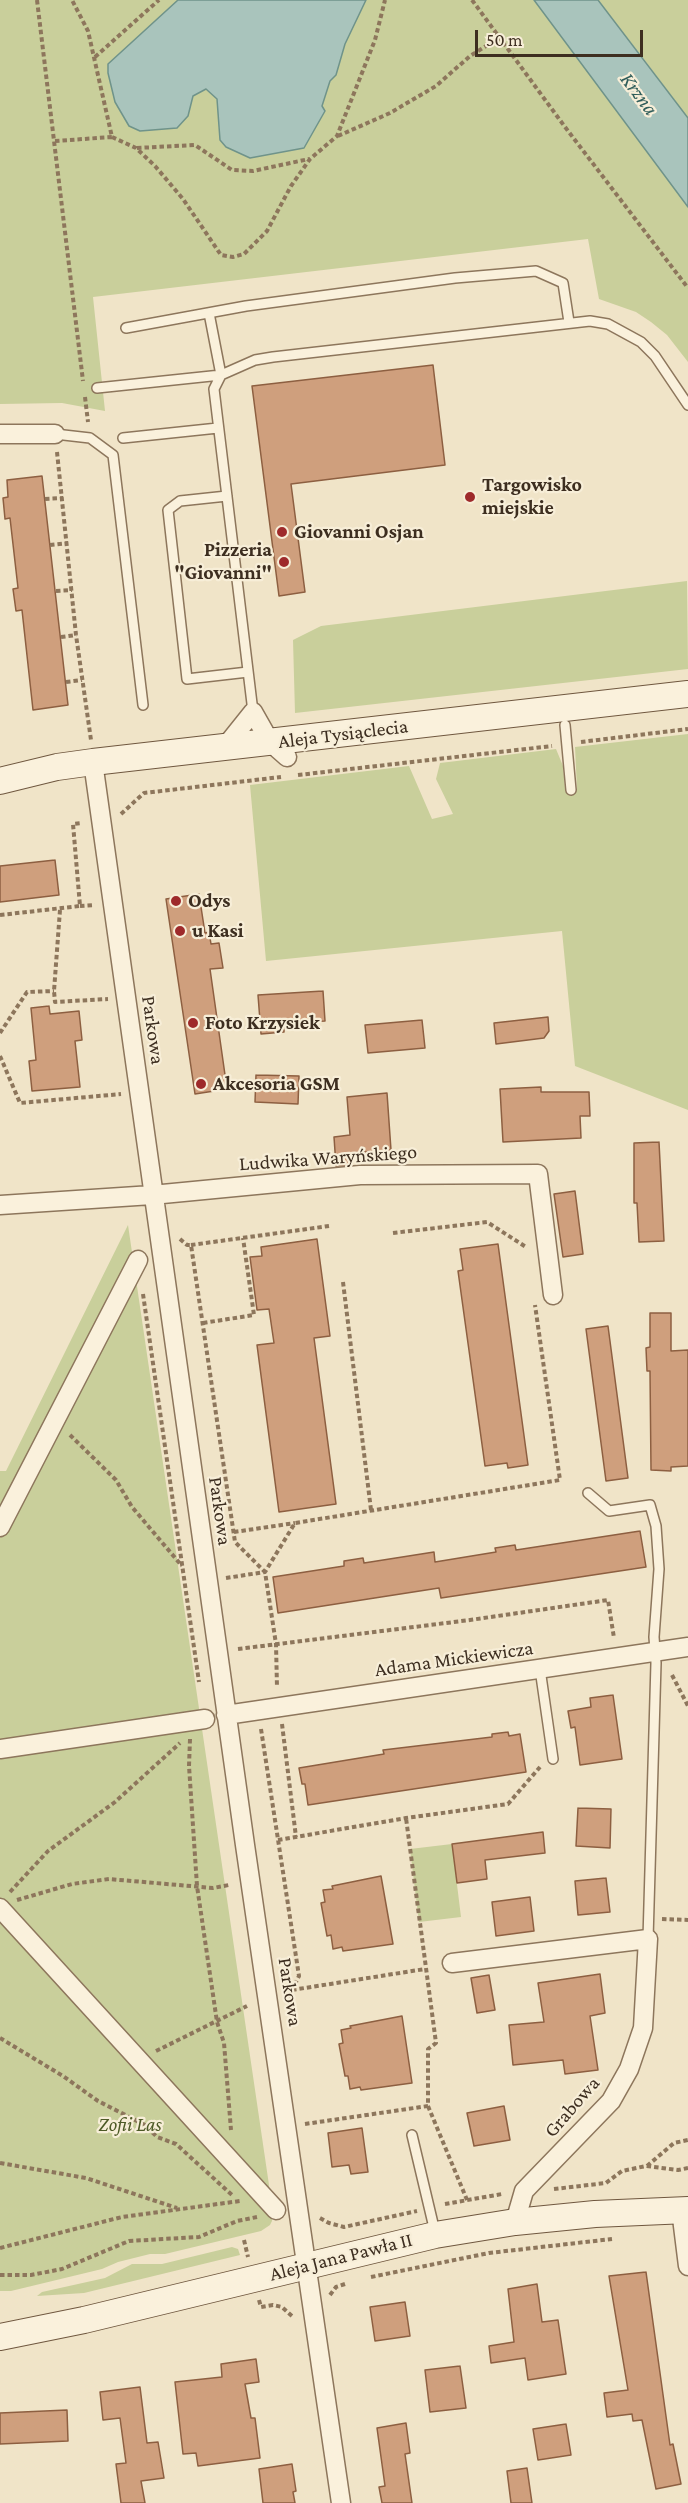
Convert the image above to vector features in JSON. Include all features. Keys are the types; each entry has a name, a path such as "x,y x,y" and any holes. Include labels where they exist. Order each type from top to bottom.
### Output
{"street":[{"path":"0,434 55,434"},
{"name":"Aleja Tysiąclecia","path":"0,782 58,784 93,761 225,747 285,763 688,694"},
{"name":"Aleja Tysiąclecia","path":"93,761 285,763 566,735 688,711"},
{"path":"225,747 253,712 285,763"},
{"name":"Parkowa","path":"93,761 226,1715 341,2503"},
{"name":"Ludwika Waryńskiego","path":"0,1205 152,1195 360,1175 538,1174 553,1295"},
{"path":"0,1527 138,1260"},
{"name":"Adama Mickiewicza","path":"226,1715 688,1647"},
{"path":"0,1749 198,1720"},
{"path":"5,1902 139,2060 276,2210"},
{"path":"452,1963 648,1939"},
{"name":"Grabowa","path":"515,2222 524,2191 611,2101 629,2069 643,2028 648,1939"},
{"path":"684,2210 688,2266"},
{"name":"Aleja Jana Pawła II","path":"0,2337 84,2320 435,2235 515,2222 594,2214 684,2210"}],"lane":[{"path":"126,328 209,313 455,278 537,271 563,283 569,322"},
{"path":"209,313 221,375 214,389 253,712"},
{"path":"97,388 221,375 255,360 273,357 590,321 608,324 641,342 655,356 688,405"},
{"path":"123,438 218,428"},
{"path":"55,434 90,438 113,455 143,705"},
{"path":"226,496 180,501 168,510 187,679 248,672"},
{"path":"566,735 571,790"},
{"name":"Grabowa","path":"588,1493 609,1511 650,1505 656,1526 659,1569 648,1939"},
{"path":"540,1669 553,1759"},
{"path":"412,2134 435,2235"}],"path":[{"path":"37,0 90,438"},
{"path":"72,0 88,31 112,137"},
{"path":"95,57 159,0"},
{"path":"337,136 375,40 385,0"},
{"path":"472,0 688,288"},
{"path":"55,141 112,137 136,148 183,199 221,255 233,257 244,254 267,231 291,186 310,159 337,136 390,113 436,86 470,56 499,38"},
{"path":"136,148 195,145 232,170 254,171 310,159"},
{"path":"55,434 76,635 93,761"},
{"path":"45,499 63,498"},
{"path":"50,545 68,543"},
{"path":"56,591 72,590"},
{"path":"61,637 76,635"},
{"path":"66,682 82,680"},
{"path":"117,818 144,793 285,763 566,735 688,729"},
{"path":"73,824 80,906"},
{"path":"0,915 93,905"},
{"path":"60,909 54,991 56,1002 125,998"},
{"path":"0,1033 27,992 54,991"},
{"path":"0,1056 20,1103 127,1094"},
{"path":"393,1233 487,1222 526,1246 528,1258"},
{"path":"172,1234 187,1245 191,1245 329,1226"},
{"path":"203,1323 254,1316 243,1238"},
{"path":"191,1245 235,1542 265,1572 276,1644 276,1679 296,1837"},
{"path":"343,1282 371,1510"},
{"path":"234,1532 560,1480 534,1305"},
{"path":"55,1420 116,1480 132,1507 183,1566"},
{"path":"208,1581 265,1572 295,1523"},
{"path":"195,1655 608,1600 617,1657"},
{"path":"198,1720 189,1766 197,1887 217,2022 224,2043 233,2164"},
{"path":"5,1902 48,1851 115,1802 181,1743 198,1720"},
{"path":"282,1725 261,1728 299,1976 289,1997 291,2008"},
{"path":"278,1840 406,1818 508,1804 546,1760 553,1759"},
{"path":"406,1818 436,2043 428,2049 428,2106 467,2200"},
{"path":"5,1902 72,1884 109,1879 213,1888 229,1885"},
{"path":"648,1919 688,1920"},
{"path":"292,1990 425,1969"},
{"path":"139,2060 247,2006"},
{"path":"0,2038 63,2076 98,2101 145,2125 157,2137 176,2144 239,2201"},
{"path":"305,2124 428,2106"},
{"path":"303,2131 304,2112"},
{"path":"646,2166 674,2143 688,2140"},
{"path":"0,2163 86,2178 181,2210"},
{"path":"317,2213 322,2220 337,2226 358,2224 467,2200 524,2191 606,2183 622,2171 646,2166 678,2170 688,2168"},
{"path":"0,2248 122,2217 239,2201 257,2190"},
{"path":"0,2275 31,2275 62,2269 138,2239 168,2240 199,2237 237,2221 272,2215 276,2210"},
{"path":"358,2224 371,2277"},
{"path":"362,2280 489,2253 621,2239"},
{"path":"330,2303 330,2294 336,2287 353,2282"}],"green space":[{"path":"0,0 534,0 688,207 688,362 667,335 651,322 636,312 599,299 588,239 93,297 105,411 62,403 0,404"},
{"path":"598,0 688,0 688,118 646,62"},
{"path":"687,581 688,669 295,713 293,640 321,626"},
{"path":"688,734 688,1110 575,1066 562,931 266,961 250,785 409,766 432,819 453,814 436,779 440,763 556,749 563,766 565,789 577,789 575,747"},
{"name":"Zofii Las","path":"128,1225 269,2185 272,2221 261,2231 165,2254 150,2254 118,2262 102,2269 11,2291 0,2291 0,1471 6,1471"},
{"path":"452,1844 461,1917 419,1922 410,1849"},
{"path":"232,2247 238,2249 240,2255 84,2293 37,2296 42,2292 105,2278 132,2264 162,2264"}],"water":[{"path":"178,0 366,0 345,44 336,75 330,81 322,106 325,111 304,148 250,158 226,147 220,140 217,99 206,89 193,96 188,116 177,128 140,131 129,126 115,102 108,64"},
{"name":"Krzna","path":"534,0 598,0 688,118 688,207"}],"building":[{"path":"433,365 445,465 291,484 305,592 279,596 252,386"},
{"path":"42,476 68,705 33,710 22,610 16,611 13,589 18,588 10,518 5,519 3,498 8,497 7,480"},
{"path":"55,860 59,895 0,902 0,866"},
{"path":"199,894 205,933 209,932 211,944 219,943 223,968 210,969 227,1089 195,1094 166,899"},
{"path":"323,991 325,1021 284,1023 284,1032 261,1034 258,995"},
{"path":"49,1006 50,1014 79,1011 82,1040 75,1041 80,1087 32,1091 29,1061 36,1060 31,1008"},
{"path":"548,1017 549,1031 544,1038 496,1044 494,1023"},
{"path":"422,1020 425,1048 368,1053 365,1025"},
{"path":"256,1075 299,1076 298,1104 255,1102"},
{"path":"541,1087 541,1092 589,1092 590,1116 580,1116 581,1138 503,1142 500,1089"},
{"path":"387,1093 391,1150 351,1153 351,1165 336,1166 334,1137 350,1135 347,1097"},
{"path":"659,1142 664,1241 639,1242 637,1203 634,1203 634,1143"},
{"path":"575,1191 583,1254 563,1257 554,1194"},
{"path":"317,1239 330,1336 314,1338 336,1504 279,1512 257,1345 274,1343 269,1309 257,1310 250,1257 262,1256 261,1247"},
{"path":"498,1244 528,1465 508,1468 507,1463 485,1466 458,1271 463,1270 460,1249"},
{"path":"650,1313 671,1313 671,1351 688,1350 688,1466 671,1467 671,1471 651,1470 650,1371 647,1371 646,1348 650,1347"},
{"path":"608,1326 628,1478 606,1481 586,1329"},
{"path":"640,1531 646,1567 441,1598 439,1588 278,1613 273,1577 344,1566 344,1561 363,1558 364,1563 434,1552 435,1562 496,1552 495,1548 515,1545 516,1550"},
{"path":"613,1695 622,1759 580,1765 575,1727 571,1728 568,1711 591,1707 590,1698"},
{"path":"508,1732 509,1736 520,1734 526,1772 308,1805 305,1784 302,1784 299,1768 384,1754 383,1750 492,1737 492,1734"},
{"path":"578,1808 611,1809 610,1848 576,1846"},
{"path":"543,1832 545,1853 485,1860 487,1879 457,1883 452,1844"},
{"path":"381,1876 393,1944 343,1951 342,1947 333,1949 331,1935 327,1936 321,1903 325,1902 323,1890"},
{"path":"606,1878 610,1912 578,1915 575,1881"},
{"path":"530,1897 534,1931 496,1936 492,1902"},
{"path":"600,1974 605,2013 590,2016 598,2070 565,2074 563,2060 513,2065 509,2025 544,2022 538,1983"},
{"path":"489,1975 495,2010 477,2013 471,1978"},
{"path":"402,2016 412,2083 361,2090 360,2087 350,2089 339,2044 343,2043 341,2030 351,2028 350,2026"},
{"path":"504,2106 510,2140 474,2146 467,2113"},
{"path":"362,2128 368,2172 351,2174 349,2165 332,2167 328,2133"},
{"path":"646,2272 670,2445 673,2444 681,2484 656,2489 642,2420 633,2421 632,2414 607,2417 604,2393 628,2390 609,2276"},
{"path":"537,2284 542,2322 558,2320 566,2374 528,2380 525,2358 491,2363 489,2346 514,2342 508,2289"},
{"path":"405,2302 410,2336 375,2341 370,2307"},
{"path":"256,2359 259,2382 245,2384 251,2418 255,2418 260,2458 198,2466 196,2453 183,2454 175,2382 222,2377 221,2364"},
{"path":"460,2366 466,2408 430,2412 425,2370"},
{"path":"140,2387 147,2443 158,2442 164,2478 141,2481 145,2503 121,2503 116,2464 126,2463 120,2418 103,2420 100,2392"},
{"path":"67,2410 68,2441 0,2444 0,2413"},
{"path":"406,2423 410,2453 405,2454 412,2503 382,2503 379,2487 385,2486 377,2428"},
{"path":"566,2424 571,2455 538,2460 533,2429"},
{"path":"292,2464 296,2491 293,2492 295,2503 263,2503 259,2469"},
{"path":"527,2468 532,2503 511,2503 507,2471"}],"place":[{"name":"Targowisko miejskie","path":"470,497"},
{"name":"Giovanni Osjan","path":"282,532"},
{"name":"Pizzeria \"Giovanni\"","path":"284,562"},
{"name":"Odys","path":"176,901"},
{"name":"u Kasi","path":"180,931"},
{"name":"Foto Krzysiek","path":"193,1023"},
{"name":"Akcesoria GSM","path":"201,1084"}]}
